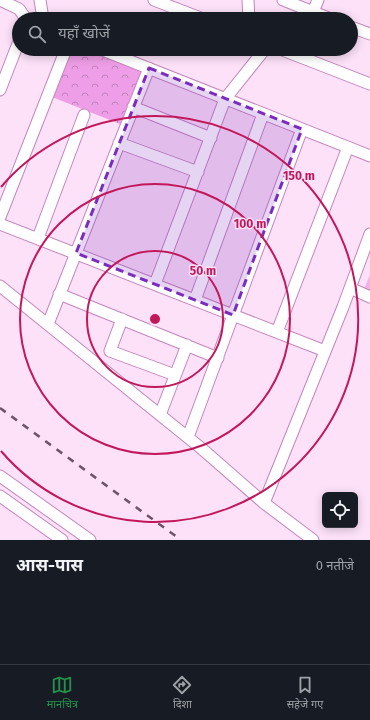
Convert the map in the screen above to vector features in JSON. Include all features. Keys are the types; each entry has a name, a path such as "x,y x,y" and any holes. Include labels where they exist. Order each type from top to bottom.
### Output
{"street":[{"path":"0,0 19,9 21,12"},
{"path":"40,0 42,12"},
{"path":"154,0 185,12"},
{"path":"248,0 249,12"},
{"path":"283,0 314,12 318,0"},
{"path":"358,29 369,32"},
{"path":"0,90 13,56"},
{"path":"0,217 63,56"},
{"path":"118,56 370,156"},
{"path":"155,284 225,99 259,56"},
{"path":"298,56 370,84"},
{"path":"48,324 149,68"},
{"path":"134,107 211,138"},
{"path":"195,300 263,114"},
{"path":"38,238 84,115"},
{"path":"188,437 302,129"},
{"path":"119,143 198,172"},
{"path":"277,332 348,147"},
{"path":"0,224 325,351"},
{"path":"264,503 370,234"},
{"path":"0,286 188,437 264,503 314,540"},
{"path":"350,288 370,297"},
{"path":"60,294 218,358"},
{"path":"122,319 110,350 175,375"},
{"path":"160,415 187,345"},
{"path":"0,476 90,540"},
{"path":"0,496 62,540"}],"highlighted area":[{"path":"149,68 302,129 233,315 76,253"}],"green space":[{"path":"68,56 102,56 141,72 120,124 52,97"}],"building":[{"path":"370,275 370,291 364,289"}],"railway":[{"path":"0,408 181,540"}]}
